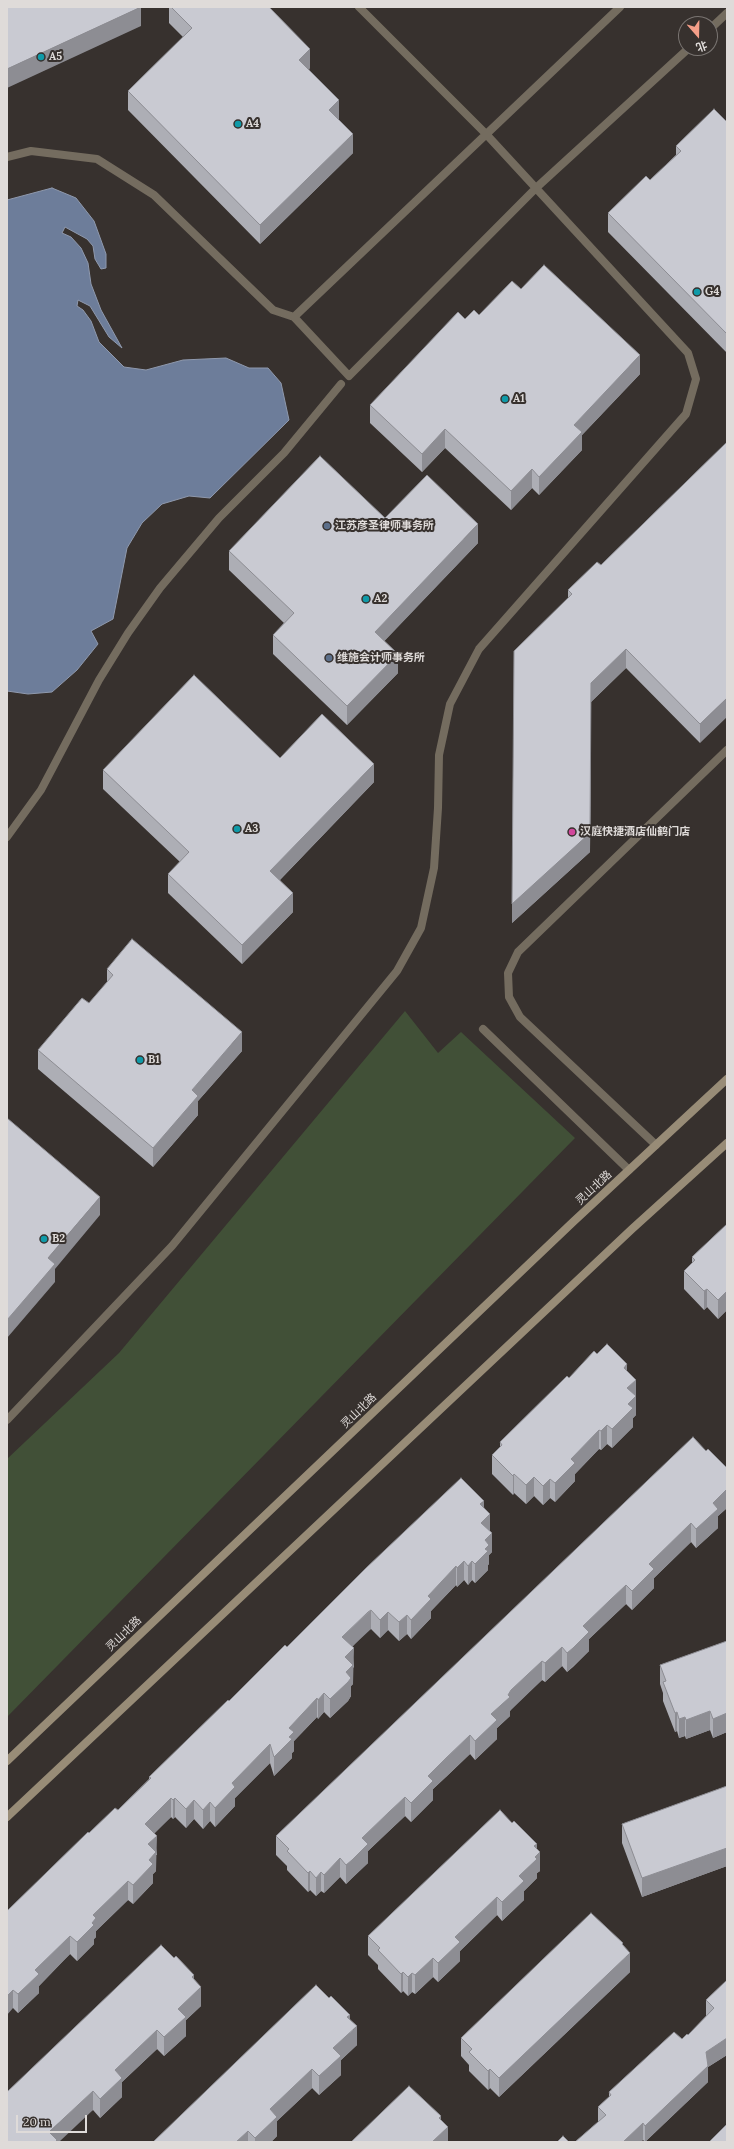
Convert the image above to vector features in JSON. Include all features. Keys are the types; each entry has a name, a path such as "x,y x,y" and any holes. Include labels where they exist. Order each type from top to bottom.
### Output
{"street":[{"name":"灵山北路","path":"7,1761 629,1170 727,1079"},
{"path":"7,1817 626,1234 727,1143"}],"lane":[{"path":"7,1420 172,1246 397,971 421,928 434,868 438,808 439,755 450,704 479,649 686,414 696,379 688,353 486,134 359,7"},
{"path":"294,317 620,7"},
{"path":"718,21 727,13"},
{"path":"7,157 31,151 97,159 154,195 273,310 294,317 349,376 536,188 680,56"},
{"path":"7,836 41,790 99,680 128,632 160,588 219,518 284,454 341,384"},
{"path":"656,1145 520,1016 509,996 508,973 518,952 727,750"},
{"path":"483,1029 629,1170"}],"green space":[{"path":"405,1011 438,1053 461,1032 575,1138 7,1717 7,1459 119,1353"}],"water":[{"path":"52,188 76,198 94,221 106,254 106,268 101,269 95,259 93,246 87,239 65,227 62,233 71,237 81,248 88,263 91,284 101,310 122,348 109,337 90,306 78,300 77,306 83,310 91,321 99,342 124,367 146,370 183,360 226,358 249,368 268,368 281,383 289,420 210,498 189,496 162,504 142,523 127,548 113,619 91,631 98,644 77,670 52,692 28,694 7,691 7,200"}],"building":[{"name":"A5","path":"7,7 141,7 7,69"},
{"name":"A4","path":"171,7 269,7 310,49 299,60 339,100 329,110 353,134 260,225 128,91 192,28"},
{"name":"G4","path":"714,109 727,122 727,334 608,213 646,176 650,180 681,151 676,146"},
{"name":"A1","path":"544,265 640,355 574,425 582,432 539,477 532,469 511,491 445,429 422,454 370,405 458,312 465,319 474,310 479,315 512,281 521,289"},
{"path":"727,442 727,698 700,724 626,649 591,683 590,833 512,904 514,651 572,594 568,590 597,562 601,565"},
{"name":"A2","path":"320,456 385,518 427,475 478,524 375,632 398,654 347,706 273,635 294,613 229,551"},
{"name":"A3","path":"194,675 280,758 322,714 374,764 270,871 293,893 242,945 168,874 189,852 103,770"},
{"name":"B1","path":"132,939 242,1032 192,1090 198,1096 153,1148 38,1050 82,998 89,1003 113,975 107,969"},
{"name":"B2","path":"7,1118 100,1197 48,1258 55,1264 7,1320"},
{"path":"727,1224 727,1293 726,1292 718,1300 707,1289 704,1291 684,1271 695,1260 692,1257"},
{"path":"607,1344 627,1364 624,1368 636,1380 627,1388 636,1396 628,1404 633,1408 612,1429 607,1425 601,1431 599,1430 571,1459 575,1463 555,1483 550,1479 543,1486 534,1477 526,1485 514,1474 513,1476 492,1455 502,1445 500,1442 567,1376 569,1378 594,1351 597,1354"},
{"path":"693,1437 706,1451 708,1449 727,1468 727,1489 713,1503 718,1509 696,1529 691,1523 649,1564 654,1569 632,1591 626,1585 610,1600 583,1626 589,1632 573,1648 567,1653 562,1647 545,1663 542,1661 511,1690 508,1695 510,1697 491,1714 497,1720 475,1741 470,1735 428,1776 433,1781 411,1803 405,1797 362,1838 368,1844 352,1860 346,1865 340,1858 324,1875 321,1872 316,1878 310,1871 308,1873 287,1851 289,1849 276,1836"},
{"path":"461,1478 484,1501 480,1504 490,1514 481,1523 492,1533 485,1540 489,1545 485,1549 488,1551 475,1564 472,1561 468,1566 464,1561 457,1568 456,1566 428,1596 431,1599 411,1620 407,1615 399,1622 388,1612 380,1620 371,1610 368,1612 342,1637 354,1648 345,1657 353,1665 346,1672 351,1678 348,1682 330,1699 324,1693 318,1700 317,1698 289,1728 294,1732 289,1737 292,1739 274,1757 270,1744 232,1783 235,1787 215,1808 210,1802 203,1810 194,1800 186,1809 175,1798 173,1800 171,1798 145,1824 157,1836 148,1844 156,1852 149,1860 153,1864 133,1885 128,1881 93,1915 96,1918 92,1923 94,1925 77,1942 70,1936 35,1970 39,1974 18,1994 13,1990 7,1996 7,1911 88,1832 89,1833 115,1808 118,1810 151,1778 149,1777 228,1700 229,1701 285,1645 287,1647 366,1568"},
{"path":"727,1641 727,1713 713,1719 710,1711 686,1720 685,1717 679,1719 677,1712 675,1713 663,1682 666,1681 660,1665"},
{"path":"727,1786 727,1848 642,1878 622,1824"},
{"path":"500,1810 512,1823 514,1821 537,1844 534,1846 540,1852 535,1857 537,1859 519,1876 524,1881 502,1902 497,1897 455,1937 460,1942 438,1963 433,1958 415,1975 412,1973 408,1977 403,1972 401,1974 378,1950 380,1948 368,1936"},
{"path":"591,1913 623,1943 622,1944 630,1953 499,2078 490,2069 488,2071 469,2052 472,2049 461,2038"},
{"path":"161,1945 174,1958 176,1956 194,1975 192,1977 201,1987 178,2009 186,2017 164,2037 157,2030 115,2070 122,2078 100,2099 93,2091 49,2132 57,2140 55,2142 7,2142 7,2092"},
{"path":"727,1980 727,2038 706,2052 708,2066 645,2126 643,2123 623,2142 575,2142 606,2115 598,2107 611,2095 609,2092 674,2032 682,2039 687,2034 688,2035 714,2008 706,2000"},
{"path":"316,1985 329,1998 331,1996 350,2015 347,2017 357,2026 333,2048 341,2056 319,2076 312,2069 270,2109 277,2117 255,2138 248,2131 236,2142 153,2142"},
{"path":"409,2086 441,2116 439,2118 448,2127 432,2142 351,2142"},
{"path":"727,2124 727,2142 709,2142"},
{"path":"563,2136 569,2142 557,2142"}],"place":[{"name":"A5","path":"41,57"},
{"name":"A4","path":"238,124"},
{"name":"G4","path":"697,292"},
{"name":"A1","path":"505,399"},
{"name":"江苏彦圣律师事务所","path":"327,526"},
{"name":"A2","path":"366,599"},
{"name":"维施会计师事务所","path":"329,658"},
{"name":"A3","path":"237,829"},
{"name":"汉庭快捷酒店仙鹤门店","path":"572,832"},
{"name":"B1","path":"140,1060"},
{"name":"B2","path":"44,1239"}]}
